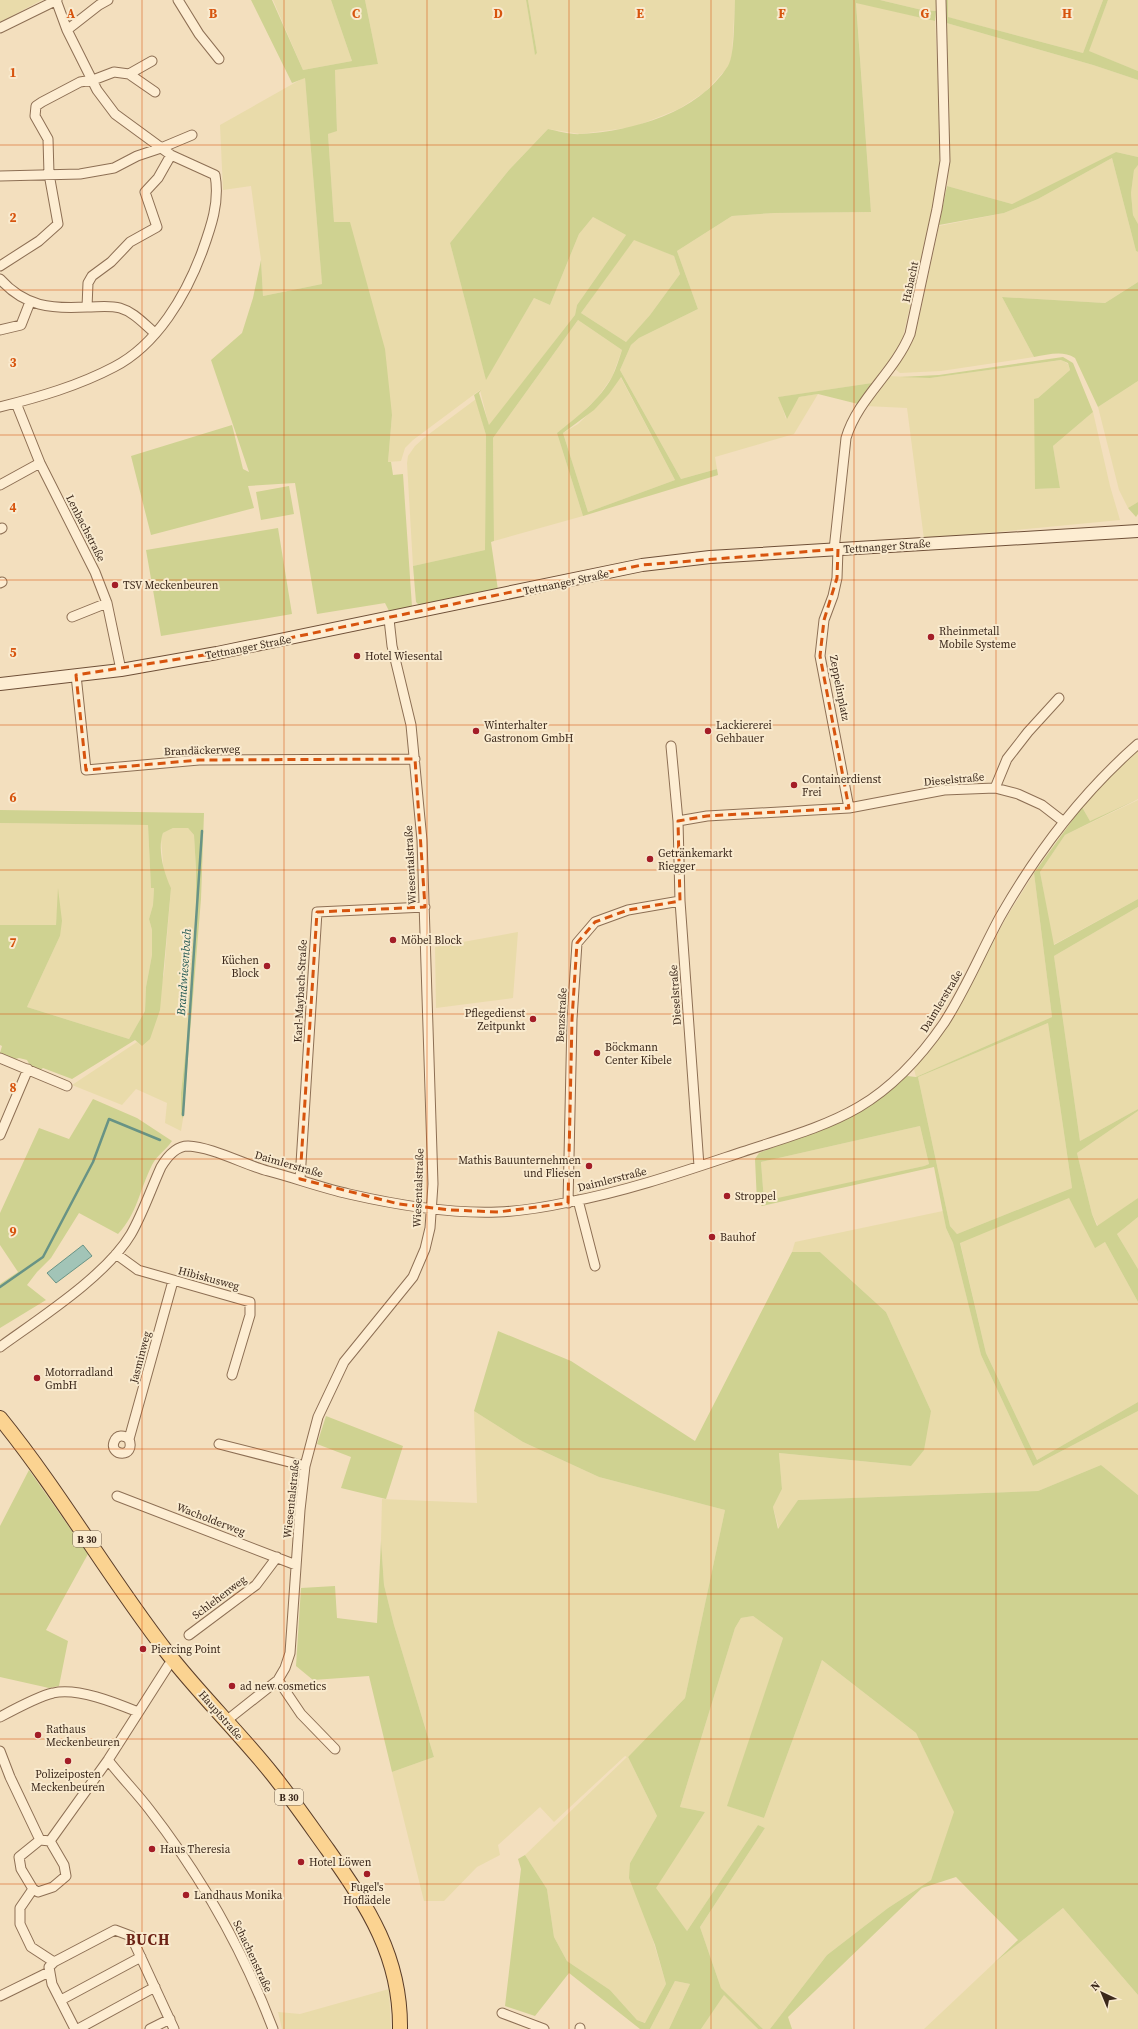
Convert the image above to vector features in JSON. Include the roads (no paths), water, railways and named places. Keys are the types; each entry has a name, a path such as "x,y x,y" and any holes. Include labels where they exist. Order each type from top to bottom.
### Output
{"main road":[{"name":"Tettnanger Straße","path":"0,684 121,670 217,653 389,619 642,565 710,557 1138,531"},
{"name":"Hauptstraße","path":"0,1418 174,1660 272,1774 348,1878 383,1939 393,1968 398,1991 400,2029"}],"street":[{"path":"0,28 57,0 67,30 97,90 115,114 171,155 215,175 217,201 210,231 193,277 175,310 137,352 115,367 58,391 0,407"},
{"path":"67,30 99,5 108,0"},
{"path":"178,0 200,34 219,59"},
{"name":"Habacht","path":"836,549 846,438 849,427 862,405 901,353 910,334 940,197 946,143 941,0"},
{"path":"129,74 152,61"},
{"path":"0,266 39,241 58,224 49,174 48,139 35,116 36,106 80,82 93,80 114,72 129,74 155,92"},
{"path":"0,176 80,174 114,168 137,156 192,135"},
{"path":"86,307 88,283 92,276 111,262 130,242 158,227 145,192 158,178 171,155"},
{"path":"0,279 22,299 30,302 58,308 106,306 120,308 137,317 155,333"},
{"path":"0,330 21,325 30,302"},
{"name":"Lenbachstraße","path":"16,403 40,463 95,572 107,603 121,670"},
{"path":"0,484 40,463"},
{"name":"Zeppelinplatz","path":"836,549 837,578 833,596 824,620 820,656 849,808"},
{"path":"72,617 107,603"},
{"name":"Wiesentalstraße","path":"226,1721 278,1680 285,1668 290,1653 305,1466 318,1417 344,1362 413,1277 425,1249 430,1228 433,1184 422,840 411,725 392,646 389,619"},
{"name":"Brandäckerweg","path":"76,675 86,770 199,760 415,759"},
{"name":"Dieselstraße","path":"995,788 1007,759 1028,732 1059,698"},
{"name":"Daimlerstraße","path":"0,1347 78,1289 116,1254 131,1234 161,1167 167,1158 178,1148 190,1146 230,1157 258,1168 346,1193 399,1204 431,1208 498,1212 568,1203 639,1186 820,1126 861,1106 910,1065 944,1022 1000,918 1026,876 1064,822 1104,776 1138,744"},
{"name":"Dieselstraße","path":"671,746 678,821 680,901 699,1166"},
{"name":"Dieselstraße","path":"678,821 706,816 849,808 944,790 995,788 1018,794 1042,805 1064,822"},
{"name":"Benzstraße","path":"568,1203 572,1019 577,943 595,922 628,910 680,901"},
{"name":"Karl-Maybach-Straße","path":"300,1179 317,912 425,907"},
{"path":"0,1058 67,1086"},
{"path":"0,1135 28,1069"},
{"path":"578,1200 596,1266"},
{"name":"Hibiskusweg","path":"116,1254 138,1270 250,1302 250,1314 232,1375"},
{"name":"Jasminweg","path":"130,1439 173,1281"},
{"path":"219,1444 305,1466"},
{"name":"Wacholderweg","path":"117,1496 296,1565"},
{"name":"Schlehenweg","path":"189,1635 256,1584 277,1557"},
{"path":"0,1751 10,1778 45,1840 64,1865 66,1876 53,1886 38,1892 33,1890 21,1869 19,1857 45,1840 108,1760 168,1666 174,1660"},
{"path":"278,1680 301,1714 335,1749"},
{"path":"0,1717 52,1693 62,1692 104,1698 138,1712"},
{"name":"Schachenstraße","path":"108,1760 148,1807 199,1879 231,1934 273,2029"},
{"path":"33,1890 20,1908 20,1924 31,1947 54,1962"},
{"path":"75,2029 52,1984 49,1966 115,1930 131,1936 174,2029"},
{"path":"61,2000 141,1957"},
{"path":"0,1996 49,1972"},
{"path":"78,2029 155,1987"},
{"path":"502,2014 544,2029"},
{"path":"150,2029 170,2019"}],"waterway":[{"name":"Brandwiesenbach","path":"183,1115 202,831"},
{"name":"Brandwiesenbach","path":"0,1287 43,1257 93,1162 109,1119 160,1140"}],"place":[{"name":"TSV Meckenbeuren","path":"115,585"},
{"name":"Rheinmetall Mobile Systeme","path":"931,637"},
{"name":"Hotel Wiesental","path":"357,656"},
{"name":"Winterhalter Gastronom GmbH","path":"476,731"},
{"name":"Lackiererei Gehbauer","path":"708,731"},
{"name":"Containerdienst Frei","path":"794,785"},
{"name":"Getränkemarkt Riegger","path":"650,859"},
{"name":"Möbel Block","path":"393,940"},
{"name":"Küchen Block","path":"267,966"},
{"name":"Pflegedienst Zeitpunkt","path":"533,1019"},
{"name":"Böckmann Center Kibele","path":"597,1053"},
{"name":"Mathis Bauunternehmen und Fliesen","path":"589,1166"},
{"name":"Stroppel","path":"727,1196"},
{"name":"Bauhof","path":"712,1237"},
{"name":"Motorradland GmbH","path":"37,1378"},
{"name":"Piercing Point","path":"143,1649"},
{"name":"ad new cosmetics","path":"232,1686"},
{"name":"Rathaus Meckenbeuren","path":"38,1735"},
{"name":"Polizeiposten Meckenbeuren","path":"68,1761"},
{"name":"Haus Theresia","path":"152,1849"},
{"name":"Hotel Löwen","path":"301,1862"},
{"name":"Fugel's Hoflädele","path":"367,1874"},
{"name":"Landhaus Monika","path":"186,1895"}],"district":[{"name":"BUCH","path":"148,1940"}]}
